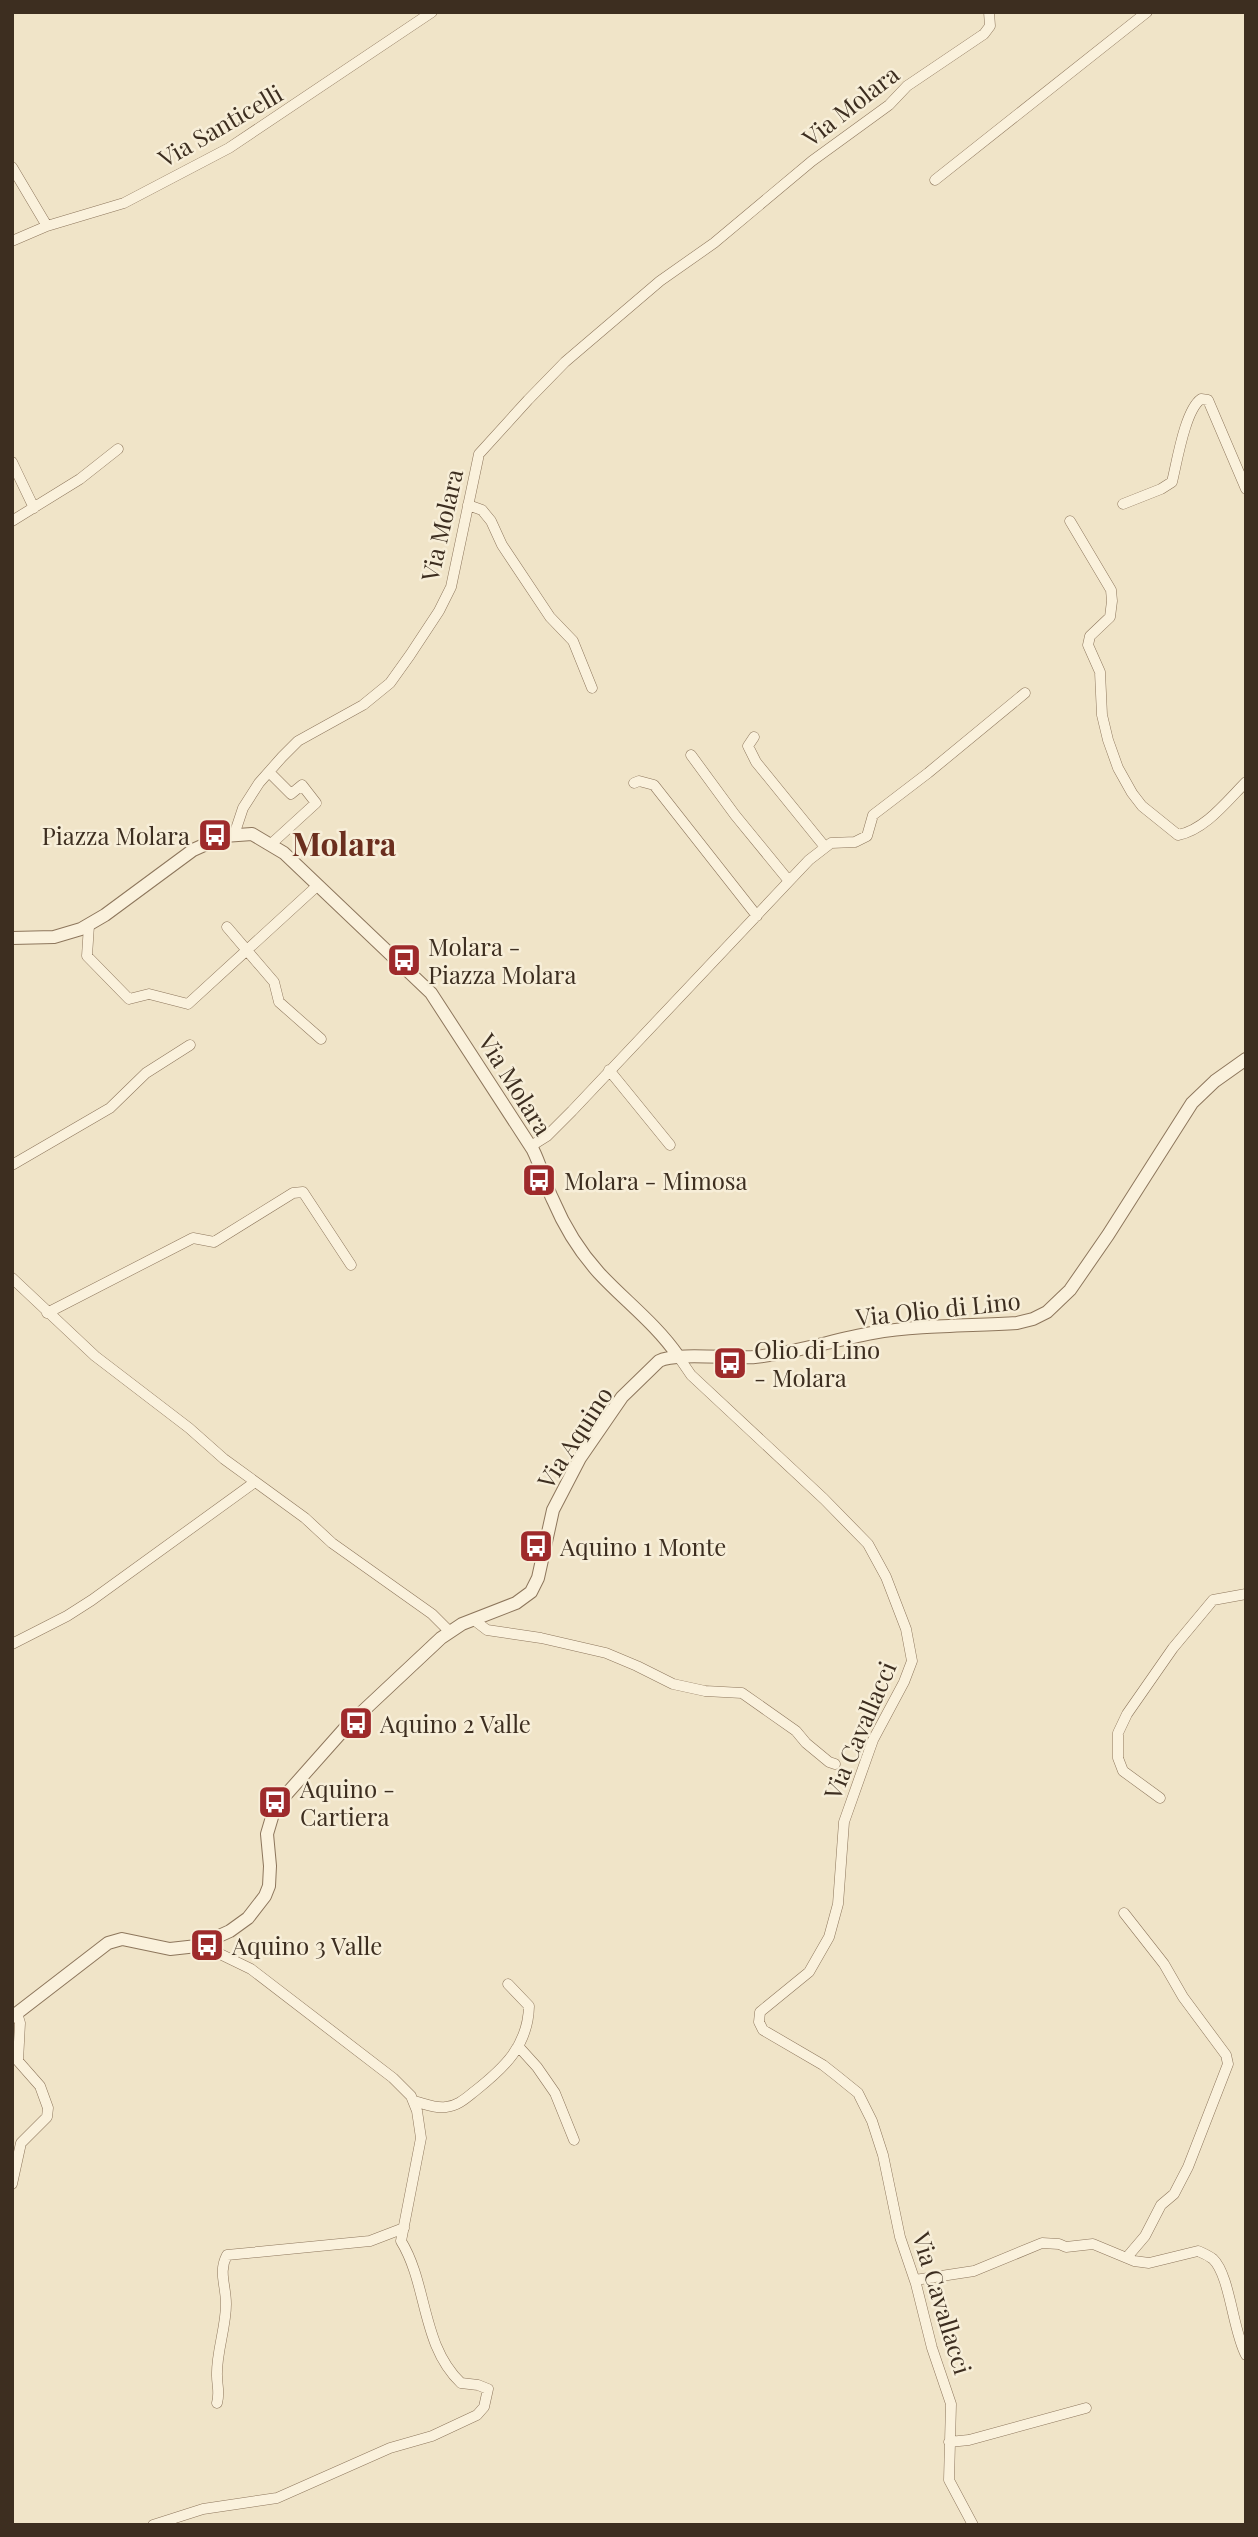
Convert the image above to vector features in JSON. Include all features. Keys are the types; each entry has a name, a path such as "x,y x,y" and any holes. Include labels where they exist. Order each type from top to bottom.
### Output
{"street":[{"name":"Via Santicelli","path":"12,241 47,226 124,203 229,148 432,12"},
{"name":"Via Molara","path":"678,1356 633,1305 599,1272 569,1233 551,1198 544,1171 531,1146 431,993 284,853 253,834 234,835 243,808 269,772 298,741 348,715 390,683 439,611 451,587 479,454 565,362 660,281 714,243 812,162 889,105 907,86 984,34 990,26 989,12"},
{"path":"935,180 1147,12"},
{"path":"12,167 47,226"},
{"path":"1124,504 1172,482 1190,415 1195,403 1201,399 1208,400 1246,489"},
{"path":"12,520 80,479 118,449"},
{"path":"12,462 34,508"},
{"path":"468,505 482,510 491,521 502,545 550,617 573,641 592,688"},
{"path":"1070,521 1111,590 1110,617 1090,636 1088,645 1100,672 1102,715 1108,740 1118,768 1132,793 1142,806 1178,835 1187,833 1206,821 1246,782"},
{"path":"531,1146 547,1136 809,860 831,844 855,842 867,836 873,815 928,774 1025,693"},
{"path":"754,737 748,746 756,762 825,848"},
{"path":"691,755 735,815 789,881"},
{"path":"269,772 291,794 302,785 316,803 270,845"},
{"path":"634,783 639,781 654,785 757,916"},
{"path":"12,938 54,937 89,925 193,850 224,836 234,835"},
{"path":"89,925 87,956 129,999 149,994 188,1004 317,886"},
{"path":"227,927 274,982 279,1002 321,1039"},
{"path":"12,1165 110,1108 146,1073 190,1045"},
{"name":"Via Olio di Lino","path":"678,1356 755,1357 904,1328 1017,1323 1047,1312 1070,1290 1192,1103 1214,1081 1246,1059"},
{"path":"609,1070 670,1145"},
{"path":"47,1313 193,1238 214,1242 293,1192 303,1192 351,1265"},
{"path":"12,1278 94,1356 180,1421 224,1460 305,1518 332,1543 432,1614 450,1633"},
{"name":"Via Aquino","path":"15,2015 94,1953 116,1940 170,1949 209,1941 248,1918 265,1896 270,1874 267,1834 275,1807 345,1727 450,1633 516,1603 531,1592 538,1578 553,1510 580,1458 622,1397 659,1361 678,1356"},
{"name":"Via Cavallacci","path":"678,1356 691,1375 824,1499 868,1544 886,1577 906,1629 912,1661 904,1682 873,1740 844,1822 838,1904 829,1937 809,1972 760,2011 759,2022 763,2030 823,2065 858,2093 872,2121 883,2155 900,2237 951,2404 949,2480 973,2525"},
{"path":"12,1644 92,1600 255,1482"},
{"path":"1160,1798 1123,1771 1118,1758 1118,1733 1127,1714 1173,1648 1213,1600 1246,1594"},
{"path":"474,1620 487,1630 541,1638 606,1653 673,1684 705,1691 742,1693 796,1731 806,1743 835,1764"},
{"path":"1124,1913 1164,1964 1183,1997 1226,2055 1228,2064 1188,2167 1174,2194 1161,2205 1145,2236 1128,2256"},
{"path":"153,2525 203,2509 277,2498 390,2448 432,2436 477,2415 484,2407 488,2389 478,2385 461,2384 449,2372 425,2317 410,2255 401,2241 421,2138 417,2111 411,2096 393,2078 251,1969 218,1953 209,1941"},
{"path":"413,2101 444,2108 459,2104 503,2069 529,2023 529,2006 508,1984"},
{"path":"12,2184 21,2143 47,2117 48,2108 40,2086 18,2061 20,2023 15,2015"},
{"path":"518,2046 555,2093 574,2140"},
{"path":"218,2403 220,2393 217,2376 226,2300 221,2265 227,2255 370,2241 404,2228"},
{"path":"915,2280 974,2271 1042,2243 1066,2247 1093,2245 1128,2256 1134,2261 1149,2263 1198,2250 1214,2260 1222,2273 1240,2344 1246,2355"},
{"path":"949,2442 970,2440 1086,2408"}],"place":[{"name":"Piazza Molara","path":"215,835"},
{"name":"Molara - Piazza Molara","path":"404,960"},
{"name":"Molara - Mimosa","path":"539,1180"},
{"name":"Olio di Lino - Molara","path":"730,1363"},
{"name":"Aquino 1 Monte","path":"536,1546"},
{"name":"Aquino 2 Valle","path":"356,1723"},
{"name":"Aquino - Cartiera","path":"275,1802"},
{"name":"Aquino 3 Valle","path":"207,1945"}],"district":[{"name":"Molara","path":"344,842"}]}
